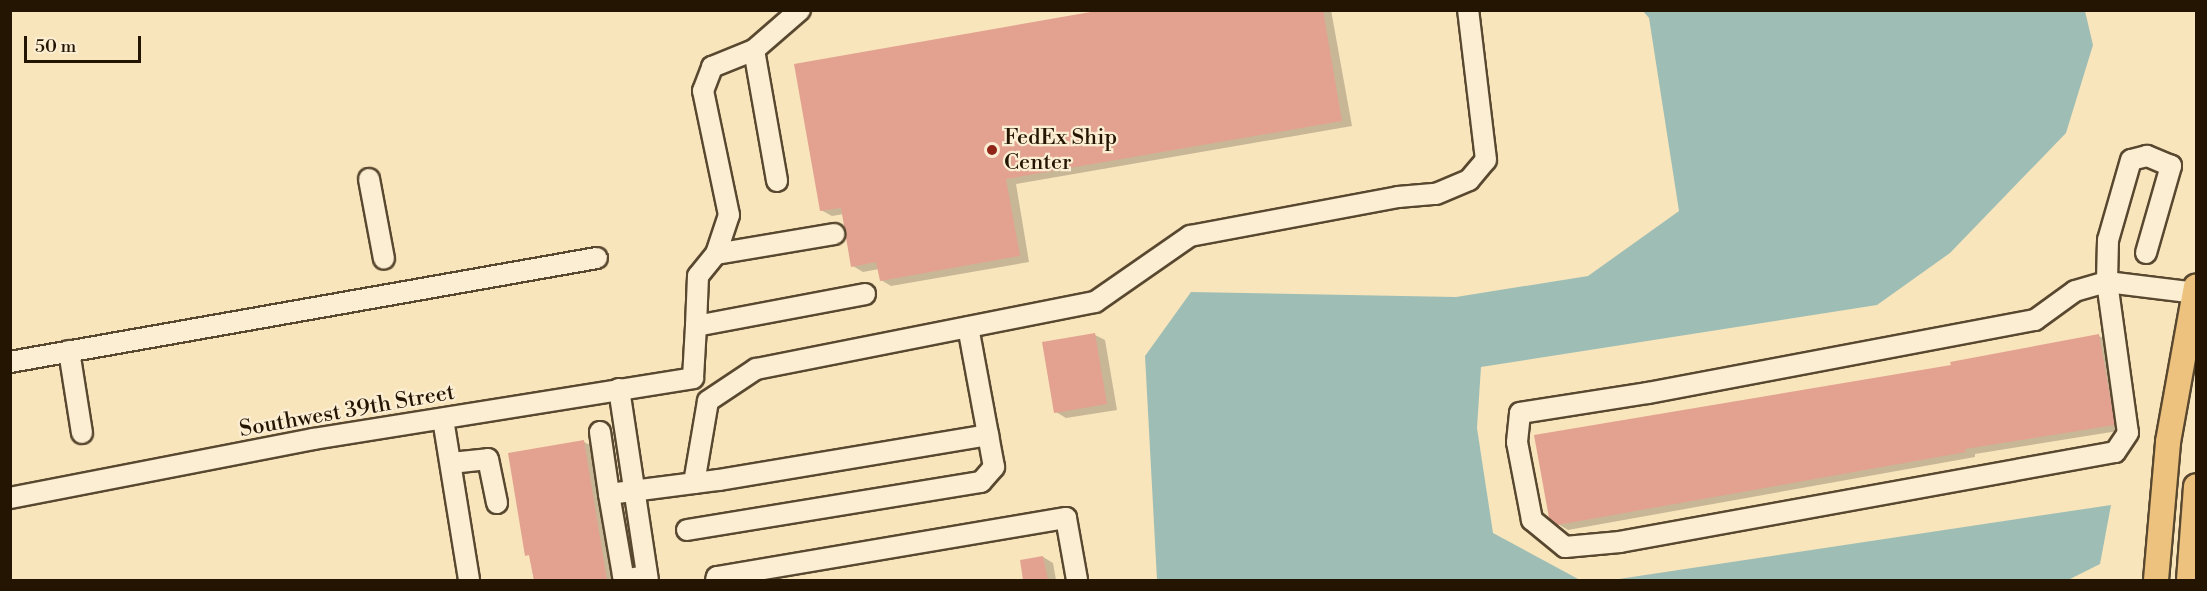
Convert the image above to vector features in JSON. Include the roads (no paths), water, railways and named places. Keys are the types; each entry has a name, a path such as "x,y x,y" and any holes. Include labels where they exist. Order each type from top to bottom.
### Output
{"main road":[{"path":"2156,580 2168,442 2196,291"},
{"path":"2189,580 2196,486"}],"street":[{"path":"800,10 754,50 712,67 703,91 729,215 716,254 698,276 696,326 865,294"},
{"path":"694,483 708,401 756,369 1095,302 1190,236 1398,197 1436,194 1469,180 1486,160 1468,10"},
{"path":"754,50 777,181"},
{"path":"2146,253 2171,166 2147,156 2132,160 2108,240 2107,282 2128,433 2115,452 1620,542 1565,547 1532,520 1517,442 1521,413 1648,393 2035,320 2075,291 2107,282 2196,291"},
{"path":"369,179 384,259"},
{"path":"716,254 834,234"},
{"path":"10,362 597,258"},
{"name":"Southwest 39th Street","path":"10,498 313,439 693,378 696,326"},
{"path":"687,530 981,482 994,467 968,327"},
{"path":"69,351 82,433"},
{"path":"600,432 623,575 627,579 648,578 619,390"},
{"path":"443,419 451,463 448,471 469,580"},
{"path":"609,494 694,483 988,435"},
{"path":"451,463 488,459 496,503"},
{"path":"716,580 1066,518 1077,580"}],"water":[{"path":"1643,11 2085,11 2093,45 2066,133 1950,253 1877,305 1481,367 1477,428 1493,533 1580,580 1157,580 1145,356 1191,292 1456,297 1588,276 1679,211 1649,18"},
{"path":"2111,505 2100,564 2068,580 1612,580"}],"place":[{"name":"FedEx Ship Center","path":"992,150"}]}
